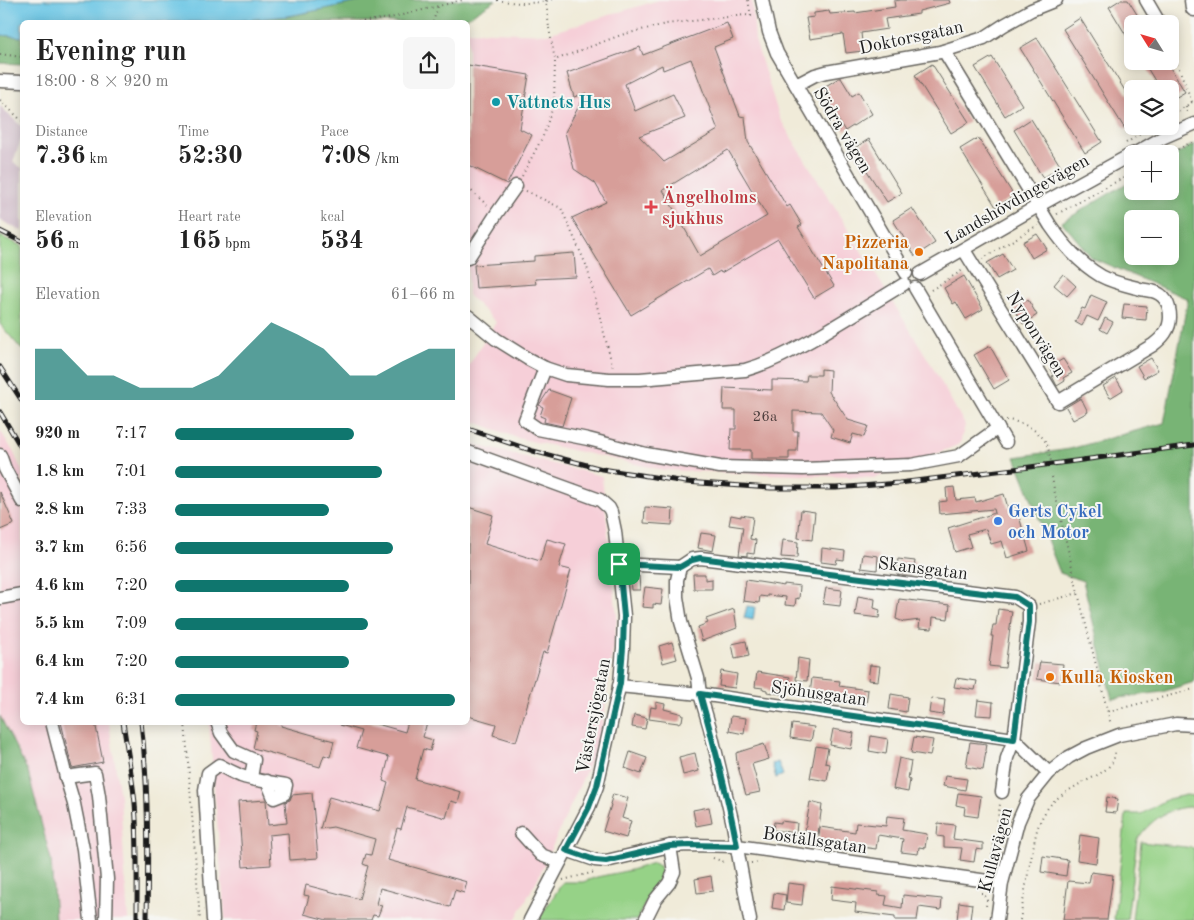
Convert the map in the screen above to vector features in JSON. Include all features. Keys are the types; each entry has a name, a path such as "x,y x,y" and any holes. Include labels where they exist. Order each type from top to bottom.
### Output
{"main road":[{"path":"1193,0 1194,8"}],"street":[{"name":"Södra vägen","path":"762,0 765,18 777,53 911,285 1006,442"},
{"name":"Doktorsgatan","path":"796,85 815,75 826,72 944,51 984,38 1004,24 1056,0"},
{"path":"1146,0 1155,15"},
{"path":"944,51 1047,220"},
{"path":"0,80 20,82"},
{"name":"Landshövdingevägen","path":"1149,145 1194,124"},
{"name":"Landshövdingevägen","path":"911,285 914,271 920,274 1124,159"},
{"path":"470,255 516,186"},
{"name":"Nyponvägen","path":"964,250 1058,402 1153,345 1167,330 1170,322 1170,307 1161,296 1154,292 1117,283 1101,276 1066,248 1047,220"},
{"path":"470,318 496,339 545,368 566,375 609,379 640,379 745,370 760,366 911,285"},
{"path":"545,368 525,420 538,430 588,439 646,454 720,467 802,469 911,465 959,456 995,423"},
{"name":"Västersjögatan","path":"470,453 590,496 609,508 613,517 624,616 620,686 597,786 589,807 530,920"},
{"path":"0,455 20,497"},
{"name":"Skansgatan","path":"680,567 700,558 1015,597 1029,606"},
{"path":"619,564 680,567 676,597 698,678 700,694 732,820 750,920"},
{"path":"0,598 20,594"},
{"path":"1002,792 1007,758 1014,739 1029,622 1029,606"},
{"name":"Sjöhusgatan","path":"620,686 700,694 1014,739"},
{"name":"Kullavägen","path":"997,920 1002,884 1018,822 1028,798 1049,773 1070,757 1086,748 1119,735 1176,724 1194,725"},
{"path":"53,725 74,804 83,849 89,894 90,920"},
{"path":"218,725 221,733 234,751 254,760 251,778"},
{"path":"1014,739 1049,773"},
{"path":"213,920 205,790 208,773 219,765 242,776 267,781"},
{"path":"66,777 95,773 107,879 106,920"},
{"path":"521,833 541,854 560,862"},
{"path":"645,920 655,900 669,883 674,872 670,846"},
{"name":"Boställsgatan","path":"566,850 595,860 606,861 670,846 737,846 1002,884"}],"path":[{"path":"374,20 390,18 463,0"},
{"path":"497,0 530,4 552,0"},
{"path":"546,0 555,60 554,104 543,136 516,186 561,208 587,267 614,371"},
{"path":"748,0 751,16"},
{"path":"434,20 438,6"},
{"path":"555,60 622,35 666,24 745,15 765,18"},
{"path":"0,54 20,56"},
{"path":"1179,68 1193,102 1179,111"},
{"path":"0,100 20,119"},
{"path":"911,285 973,264 1124,177"},
{"path":"470,190 497,213"},
{"path":"995,423 1010,420 1035,431 1045,441 1051,461"},
{"path":"1052,477 1111,727"},
{"path":"1029,606 1078,593"},
{"path":"1108,712 1194,689"},
{"path":"185,725 200,920"},
{"path":"1020,920 1035,838 1043,816 1055,800 1063,794 1105,770 1115,754 1115,747"},
{"path":"986,907 1002,792"},
{"path":"713,858 733,866 762,862"},
{"path":"560,881 594,872"},
{"path":"976,891 983,893 987,900"}],"shaded area":[{"name":"Ängelholms sjukhus","path":"659,0 752,0 755,40 780,119 931,364 965,425 960,444 876,478 663,470 517,438 470,420 470,364 496,322 470,297 470,31 547,34"},
{"path":"0,106 20,125 20,143 13,162 20,167 20,230 0,220"},
{"path":"0,430 20,466 20,725 109,725 120,797 128,920 55,920 51,860 28,772 0,716"},
{"path":"470,443 602,476 617,618 601,738 538,878 515,920 225,920 209,725 470,725"}],"green space":[{"path":"368,0 496,0 464,20 245,20 289,16"},
{"path":"0,35 20,37 20,64 0,63"},
{"path":"1194,144 1194,682 1162,692 1112,699 1083,581 1060,573 1015,457 1070,449 1164,423 1188,299 1092,258 1062,222 1124,185 1124,200 1179,200 1179,153"},
{"path":"0,236 20,245 20,348 0,324"},
{"path":"0,716 28,772 51,860 55,920 0,920"},
{"path":"1186,795 1194,796 1194,807 1177,809 1161,816 1148,826 1137,840 1127,920 1114,920 1126,814 1141,814 1168,799"},
{"path":"1141,842 1194,848 1194,920 1132,920"},
{"path":"653,863 660,866 663,876 646,902 638,920 538,920 563,882 583,882"}],"water":[{"path":"0,0 368,0 289,16 245,20 20,20 20,37 0,35"},
{"path":"747,606 755,607 753,620 744,618"},
{"path":"778,762 783,775 776,778 772,764"}],"building":[{"path":"949,0 950,3 919,11 919,14 885,19 887,29 861,33 863,51 846,53 843,34 810,39 806,18 814,17 814,13 829,11 830,14 855,13 895,7 894,1"},
{"path":"1120,0 1128,0 1137,15 1124,15 1124,32 1109,7"},
{"path":"1080,18 1124,89 1124,127 1063,29"},
{"path":"727,23 733,39 714,47 740,116 745,117 748,142 787,207 790,205 802,225 798,227 834,286 814,298 778,239 721,273 720,271 712,276 708,269 631,315 572,218 606,202 595,183 574,169 565,132 586,93 574,97 567,73 640,47 643,55","holes":["691,59 718,130 664,162 639,136 685,118 673,94 635,111 625,84 662,65 663,70","728,150 767,216 700,256 663,190"]},
{"path":"1037,38 1102,142 1085,153 1020,48"},
{"path":"992,57 1022,105 1005,116 975,67"},
{"path":"932,64 969,122 951,133 915,75"},
{"name":"Vattnets Hus","path":"470,65 529,75 520,129 532,135 507,184 470,166"},
{"path":"1148,70 1172,70 1178,80 1155,80"},
{"path":"841,78 852,96 859,92 872,114 845,131 819,90"},
{"path":"1179,82 1185,92 1179,96"},
{"path":"1031,119 1061,167 1043,178 1014,130"},
{"path":"978,138 1014,196 996,207 960,149"},
{"path":"869,139 902,193 887,202 853,149"},
{"path":"912,208 935,243 915,256 893,220"},
{"path":"1037,234 1047,249 1032,258 1023,242"},
{"path":"574,253 576,277 535,279 536,284 476,288 474,265 534,261 534,256"},
{"path":"1003,254 1013,270 997,279 987,263"},
{"path":"1063,274 1076,286 1067,296 1054,285"},
{"path":"964,276 983,309 966,319 956,302 953,304 944,288"},
{"path":"1091,295 1107,302 1098,321 1087,316 1082,326 1075,322 1082,308 1085,309"},
{"path":"1028,300 1037,315 1023,324 1014,309"},
{"path":"1124,304 1147,306 1146,320 1122,318"},
{"path":"1105,318 1113,322 1107,333 1100,329"},
{"path":"990,346 1009,380 994,389 974,355"},
{"path":"1151,358 1158,370 1144,378 1137,366"},
{"path":"1063,359 1072,373 1063,378 1065,381 1057,386 1050,367"},
{"path":"821,369 830,370 829,392 848,420 868,426 864,437 853,434 850,443 831,437 833,430 821,412 793,411 793,431 798,431 797,451 789,451 789,459 751,459 751,450 730,450 731,429 736,429 736,410 723,410 724,388 772,390 772,380 806,381 807,375 821,375"},
{"path":"1116,378 1123,390 1110,398 1103,386"},
{"path":"549,390 571,398 562,426 544,422 545,418 540,416 543,407 539,405"},
{"path":"1081,398 1088,412 1073,420 1066,407"},
{"name":"Gerts Cykel och Motor","path":"954,487 956,500 975,498 976,502 1004,494 1008,508 1016,506 1029,551 1007,558 1002,541 991,544 986,529 967,534 971,547 955,552 948,528 995,513 994,509 940,514 939,502 947,501 946,488"},
{"path":"0,492 14,524 0,530"},
{"path":"645,507 673,509 672,525 644,523"},
{"path":"470,508 493,515 485,544 540,561 547,539 566,544 559,567 571,570 547,653 543,652 516,742 493,735 496,724 470,717"},
{"path":"801,510 815,512 812,540 798,538"},
{"path":"731,515 753,517 750,539 756,540 754,554 747,553 747,556 739,555 743,527 729,525"},
{"path":"701,533 716,535 713,551 698,548"},
{"path":"783,540 798,542 797,558 781,557"},
{"path":"822,548 845,551 844,560 837,559 836,564 821,562"},
{"path":"863,554 878,556 877,570 861,568"},
{"path":"898,559 915,561 913,575 896,573"},
{"path":"693,574 705,574 705,580 712,579 712,589 694,589"},
{"path":"639,576 640,590 631,590 630,577"},
{"path":"746,580 784,586 784,584 800,586 799,599 796,598 795,606 785,605 786,597 767,595 767,597 760,596 759,603 743,601"},
{"path":"645,587 663,589 661,605 653,604 653,608 642,607"},
{"path":"826,588 842,590 840,606 823,604"},
{"path":"858,596 875,599 874,608 880,610 879,618 855,615"},
{"path":"899,599 950,605 948,619 933,617 932,629 919,628 920,620 904,622 896,619"},
{"path":"734,609 737,628 702,641 698,627 708,623 706,619"},
{"path":"998,609 1012,611 1005,668 989,666 993,636 991,636 993,625 996,625"},
{"path":"746,641 749,656 735,659 732,644"},
{"path":"672,642 677,659 663,663 659,646"},
{"path":"798,658 809,660 807,681 796,680"},
{"path":"1040,662 1063,664 1061,682 1037,679"},
{"path":"870,665 880,666 878,681 868,680"},
{"path":"721,671 737,674 735,688 719,686"},
{"path":"757,672 790,677 787,695 767,692 763,688 755,687"},
{"path":"812,678 840,681 839,686 868,690 866,705 814,698 814,695 810,694"},
{"path":"956,678 977,681 975,690 954,687"},
{"path":"891,694 908,697 906,712 889,709"},
{"path":"931,698 945,700 943,715 929,713"},
{"path":"978,700 993,702 992,716 976,715"},
{"path":"656,702 665,704 664,709 683,715 682,721 678,723 649,719 651,707 656,708"},
{"path":"634,715 647,718 645,729 632,727"},
{"path":"731,716 746,718 744,734 729,731"},
{"path":"792,724 814,727 811,741 790,738"},
{"path":"62,725 96,725 103,762 72,768"},
{"path":"255,725 281,725 334,741 330,757 324,755 320,767 253,748 257,731 254,730"},
{"path":"340,725 380,725 405,732 407,725 426,725 423,737 433,740 430,751 423,749 415,779 461,792 458,803 451,801 446,818 407,807 401,829 397,828 388,860 467,882 464,893 455,890 450,907 380,888 376,904 382,905 378,916 373,915 371,920 327,920 304,914 309,896 304,895 306,885 359,899 368,866 363,864 366,854 371,855 375,839 333,827 320,829 329,797 380,811 388,783 383,781 389,757 356,748 361,731"},
{"path":"833,729 854,733 851,749 830,745"},
{"path":"871,736 888,739 886,754 869,751"},
{"path":"914,737 933,740 930,756 911,753"},
{"path":"970,742 987,744 983,770 966,767"},
{"path":"764,744 769,759 752,764 760,792 746,795 736,753"},
{"path":"816,746 828,748 825,763 830,764 827,781 810,778"},
{"path":"630,752 647,758 641,774 625,768"},
{"path":"695,753 699,771 683,775 679,757"},
{"path":"899,758 911,761 908,792 893,789"},
{"path":"945,776 967,779 965,790 943,786"},
{"path":"312,793 318,858 290,860 288,833 269,835 271,865 243,867 238,802 266,800 268,825 287,823 285,802 290,800 292,795"},
{"path":"958,793 981,796 978,817 964,815 965,807 956,805"},
{"path":"613,794 628,798 622,818 631,821 626,838 603,831"},
{"path":"1107,797 1118,799 1116,813 1105,812"},
{"path":"810,802 822,805 818,834 805,831"},
{"path":"709,807 712,823 696,826 693,810"},
{"path":"887,816 904,818 902,830 927,834 925,848 919,847 918,854 901,852 903,839 878,835 876,849 818,843 820,827 855,832 856,823 886,826"},
{"path":"781,821 797,823 796,833 773,830 774,822 781,823"},
{"path":"938,823 955,825 953,839 983,843 983,850 976,849 974,862 960,860 962,848 944,847 944,837 937,836"},
{"path":"1080,835 1099,838 1096,863 1077,860"},
{"path":"1043,856 1068,860 1066,876 1041,872"},
{"path":"1091,872 1113,875 1107,920 1063,920 1068,881 1089,883"},
{"path":"711,876 713,891 697,893 695,879"},
{"path":"788,883 804,885 802,905 786,903"},
{"path":"832,886 878,892 878,895 887,896 885,905 902,908 903,895 942,899 941,910 919,907 917,920 895,920 895,917 855,912 856,903 831,900"},
{"path":"774,893 786,895 784,910 772,908"},
{"path":"959,902 972,904 970,920 957,920"}],"railway":[{"path":"0,231 20,241"},
{"path":"0,367 20,398"},
{"path":"0,412 20,446"},
{"path":"470,430 533,451 602,469 686,482 771,488 836,488 899,483 1194,445"},
{"path":"123,725 135,803 137,920"},
{"path":"141,725 147,796 147,920"}],"place":[{"name":"Vattnets Hus","path":"496,102"},
{"name":"Ängelholms sjukhus","path":"651,207"},
{"name":"Pizzeria Napolitana","path":"919,252"},
{"name":"Gerts Cykel och Motor","path":"998,521"},
{"name":"Kulla Kiosken","path":"1050,677"}],"route":[{"path":"700,558 1015,597 1029,606 1029,622 1014,739 700,694 710,728 737,846 670,846 606,861 586,858 566,850 589,807 597,786 620,683 624,616 619,564 680,567 687,562 700,558"}]}
